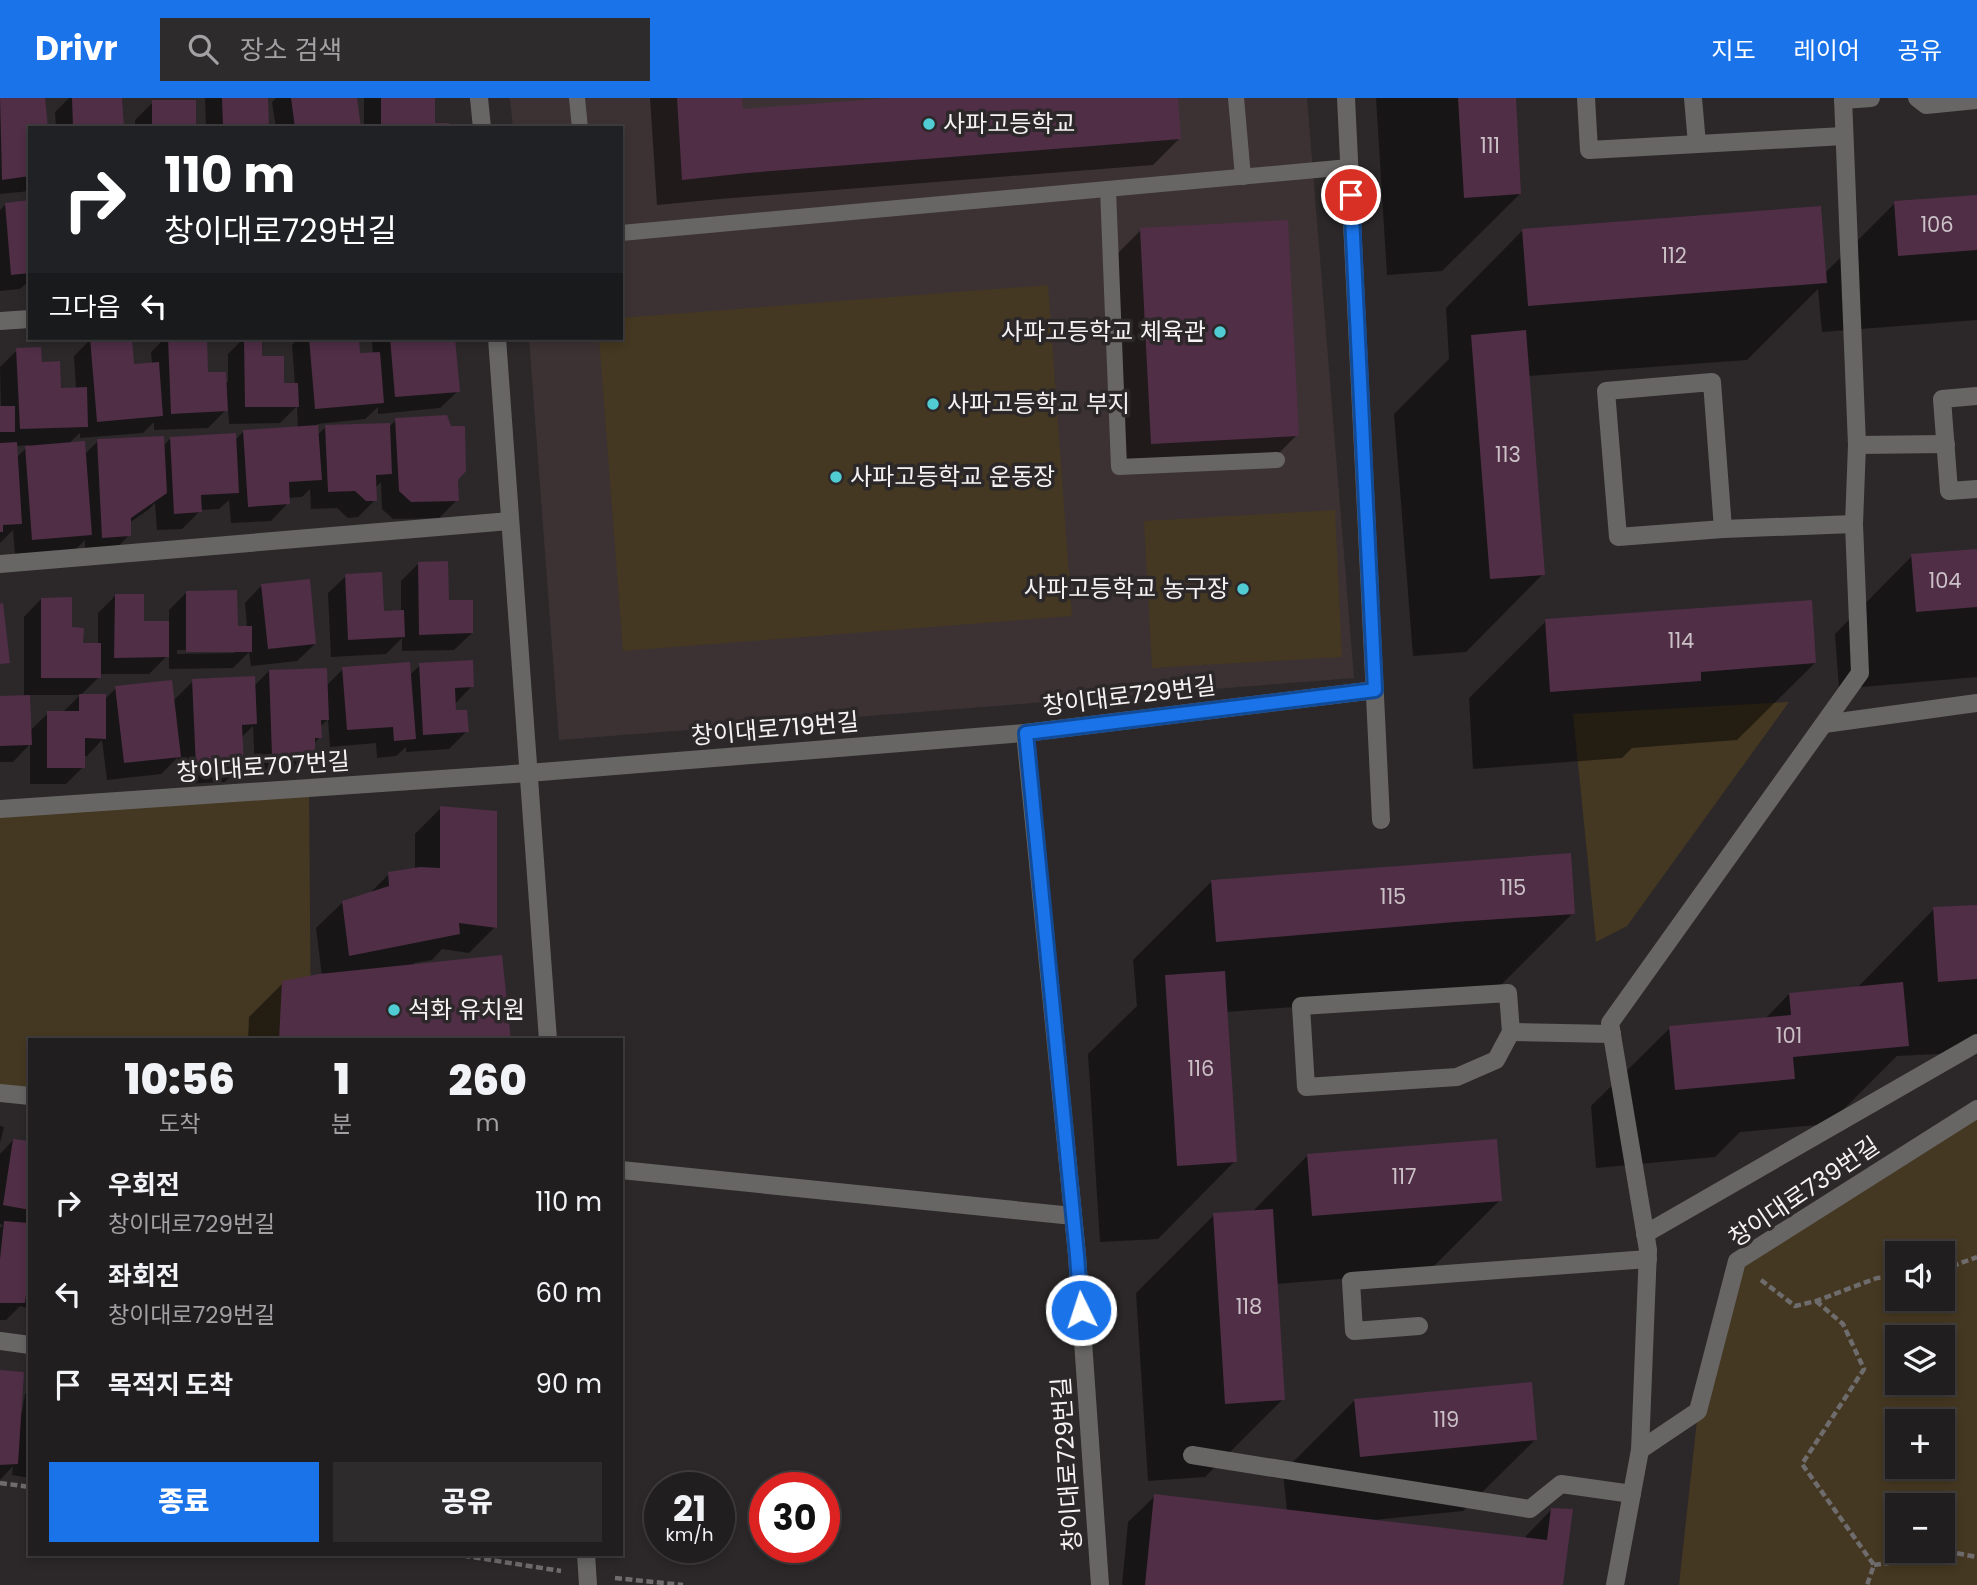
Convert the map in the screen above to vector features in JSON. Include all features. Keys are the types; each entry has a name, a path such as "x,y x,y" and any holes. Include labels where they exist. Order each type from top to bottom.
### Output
{"street":[{"path":"480,98 482,126"},
{"path":"1346,98 1381,820"},
{"path":"1586,98 1589,150 1844,136"},
{"path":"1693,98 1697,144"},
{"path":"1615,1585 1640,1450 1648,1259 1610,1023 1860,673 1854,524 1857,444 1843,99 1871,98"},
{"path":"1917,98 1926,105 1977,100"},
{"path":"0,321 28,319"},
{"path":"497,340 548,1038"},
{"path":"1723,529 1712,382 1606,391 1618,537 1723,529 1854,524"},
{"path":"1977,396 1942,399 1950,491 1977,489"},
{"path":"1857,444 1946,444"},
{"path":"0,564 510,522"},
{"name":"창이대로729번길","path":"1100,1585 1073,1216 1026,733 1375,690"},
{"path":"1824,723 1977,703"},
{"name":"창이대로719번길","path":"528,774 1026,733"},
{"name":"창이대로707번길","path":"0,809 528,774"},
{"path":"1508,993 1511,1032 1496,1060 1457,1077 1306,1087 1301,1006 1508,993"},
{"path":"1511,1032 1612,1034"},
{"path":"1646,1234 1977,1043"},
{"path":"0,1093 28,1097"},
{"name":"창이대로739번길","path":"1640,1450 1698,1411 1737,1261 1977,1109"},
{"path":"623,1170 1073,1216"},
{"path":"1419,1326 1354,1331 1350,1280 1648,1259"},
{"path":"0,1341 28,1345"},
{"path":"1192,1455 1530,1509 1561,1484 1632,1494"},
{"path":"586,1556 588,1585"}],"lane":[{"path":"578,98 580,126"},
{"path":"1236,98 1242,177"},
{"path":"623,233 1349,167"},
{"path":"1108,189 1119,467 1277,460"}],"path":[{"path":"1955,1265 1977,1257"},
{"path":"1737,1261 1795,1306 1885,1278"},
{"path":"1816,1301 1843,1324 1864,1369 1802,1464 1874,1565"},
{"path":"0,1483 28,1487"},
{"path":"1874,1565 1956,1553 1977,1557"},
{"path":"1867,1585 1874,1565"}],"shaded area":[{"name":"사파고등학교 부지","path":"510,98 1307,98 1354,678 559,740 529,340 623,340 623,126 513,126"},
{"name":"사파고등학교 운동장","path":"1048,285 1072,616 623,651 599,340 623,340 623,318"},
{"name":"사파고등학교 농구장","path":"1335,510 1342,657 1152,668 1144,521"},
{"path":"1789,702 1627,926 1596,942 1573,714"},
{"path":"309,788 311,1038 28,1038 28,1096 0,1093 0,809"},
{"path":"1977,1109 1977,1585 1679,1585 1698,1411 1737,1261"}],"building":[{"path":"0,98 45,98 48,126 28,126 28,176 2,180"},
{"path":"72,98 122,98 124,126 73,126"},
{"path":"222,98 268,98 269,126 223,126"},
{"path":"291,98 357,98 361,126 295,126"},
{"path":"381,98 435,98 435,123 449,123 449,126 381,126"},
{"name":"사파고등학교","path":"677,98 742,98 743,109 889,98 1178,98 1181,139 682,180"},
{"path":"1458,98 1516,98 1521,194 1464,198"},
{"path":"152,100 196,100 196,126 152,126"},
{"path":"1977,195 1977,250 1898,256 1894,201"},
{"path":"28,200 28,273 11,275 5,203"},
{"path":"1821,206 1827,283 1528,306 1522,229"},
{"name":"사파고등학교 체육관","path":"1288,220 1299,436 1151,444 1140,228"},
{"path":"1526,330 1545,575 1490,579 1471,335"},
{"path":"90,340 132,340 134,364 159,362 163,416 97,422"},
{"path":"168,340 207,340 208,372 226,372 228,411 171,414"},
{"path":"244,340 262,340 262,356 284,356 284,383 298,383 299,407 245,407"},
{"path":"309,340 359,340 360,353 380,352 384,403 315,409"},
{"path":"390,340 455,340 460,392 395,397"},
{"path":"41,347 42,362 60,361 61,388 87,387 88,427 20,429 16,348"},
{"path":"0,406 15,406 15,432 0,432"},
{"path":"447,415 451,426 465,426 466,471 458,480 459,501 411,502 399,491 395,418"},
{"path":"390,423 392,474 376,475 377,501 366,501 355,491 328,492 325,425"},
{"path":"318,425 322,480 289,482 290,504 248,507 243,430"},
{"path":"236,433 239,493 201,495 202,512 174,514 170,437"},
{"path":"164,436 167,493 131,518 131,536 102,538 97,439"},
{"path":"85,441 92,535 32,540 25,446"},
{"path":"17,442 22,524 3,525 3,532 0,532 0,443"},
{"path":"1977,549 1977,607 1916,612 1911,554"},
{"path":"448,561 449,600 473,600 473,633 419,635 418,562"},
{"path":"382,572 384,611 404,610 405,637 348,640 345,574"},
{"path":"310,579 316,644 268,649 261,584"},
{"path":"237,590 238,626 252,626 252,652 186,652 186,591"},
{"path":"115,594 144,594 144,621 169,621 169,657 114,658"},
{"path":"72,597 72,627 84,628 83,643 101,643 101,678 41,678 41,598"},
{"path":"1812,600 1816,663 1701,672 1701,681 1550,692 1545,619"},
{"path":"3,603 10,663 0,664 0,604"},
{"path":"473,660 474,687 455,688 456,710 467,710 469,732 423,735 419,663"},
{"path":"410,662 416,739 394,741 393,727 347,730 342,667"},
{"path":"327,668 329,720 321,720 322,738 315,738 315,754 272,756 269,670"},
{"path":"255,676 257,724 242,725 244,766 196,768 192,679"},
{"path":"172,680 181,757 124,763 115,686"},
{"path":"79,694 106,694 106,739 85,738 85,768 47,768 47,711 79,711"},
{"path":"30,695 32,745 0,746 0,696"},
{"path":"440,806 497,811 497,928 459,923 460,934 349,956 342,901 389,886 388,872 420,867 440,868"},
{"path":"1571,853 1575,914 1216,942 1211,880"},
{"path":"1977,905 1977,979 1938,982 1933,907"},
{"name":"석화 유치원","path":"502,955 511,1038 279,1038 282,981 319,974"},
{"path":"1225,971 1237,1162 1177,1166 1165,975"},
{"path":"1903,982 1909,1046 1793,1057 1795,1079 1675,1090 1669,1026 1791,1015 1789,993"},
{"path":"13,1139 28,1141 28,1210 3,1205"},
{"path":"1497,1139 1502,1201 1312,1216 1307,1154"},
{"path":"1273,1209 1285,1400 1225,1404 1213,1213"},
{"path":"4,1221 28,1223 28,1286 25,1303 0,1303 0,1259"},
{"path":"0,1370 24,1372 18,1464 0,1465"},
{"path":"1532,1382 1537,1440 1360,1457 1354,1399"},
{"path":"1154,1494 1547,1540 1551,1508 1573,1509 1563,1585 1145,1585"}],"place":[{"name":"사파고등학교","path":"929,124"},
{"name":"사파고등학교 체육관","path":"1220,332"},
{"name":"사파고등학교 부지","path":"933,404"},
{"name":"사파고등학교 운동장","path":"836,477"},
{"name":"사파고등학교 농구장","path":"1243,589"},
{"name":"석화 유치원","path":"394,1010"}],"route":[{"path":"1081,1310 1026,733 1375,690 1351,195"}]}
